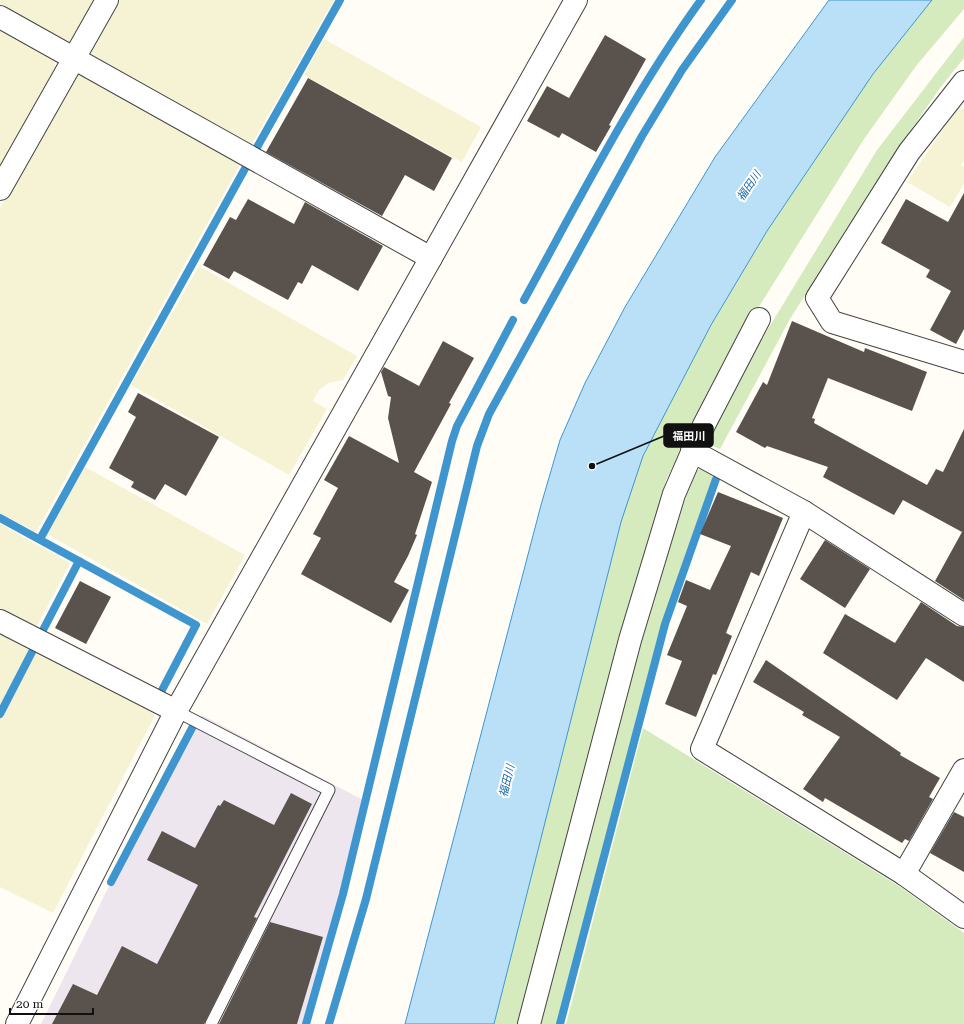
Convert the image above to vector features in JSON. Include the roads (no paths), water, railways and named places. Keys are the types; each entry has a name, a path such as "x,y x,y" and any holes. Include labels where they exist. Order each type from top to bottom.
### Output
{"street":[{"path":"0,189 107,0"},
{"path":"17,1024 176,711 576,0"},
{"path":"0,17 431,258"},
{"path":"964,82 909,152 817,298 832,322 964,362"},
{"path":"529,1024 630,640 674,494 704,425 760,319"},
{"path":"692,450 804,512 964,615"},
{"path":"804,512 702,749 904,874 964,917"},
{"path":"0,621 176,711"},
{"path":"904,874 964,770"}],"lane":[{"path":"176,711 329,790 211,1024"}],"water":[{"path":"829,0 932,0 873,74 767,231 711,325 643,456 621,522 494,1024 405,1024 541,505 560,440 585,383 625,307 715,157"}],"waterway":[{"path":"256,149 340,0"},
{"path":"524,300 630,109 676,36 701,0"},
{"path":"329,1024 366,899 477,446 489,414 642,136 682,70 732,0"},
{"path":"40,539 247,165"},
{"path":"306,1024 343,894 452,441 457,426 513,320"},
{"path":"560,1024 665,624 716,479"},
{"path":"0,518 196,625 161,692"},
{"path":"42,632 79,561"},
{"path":"0,714 32,652"},
{"path":"111,882 192,728"}],"place":[{"name":"福田川","path":"592,466"}]}
